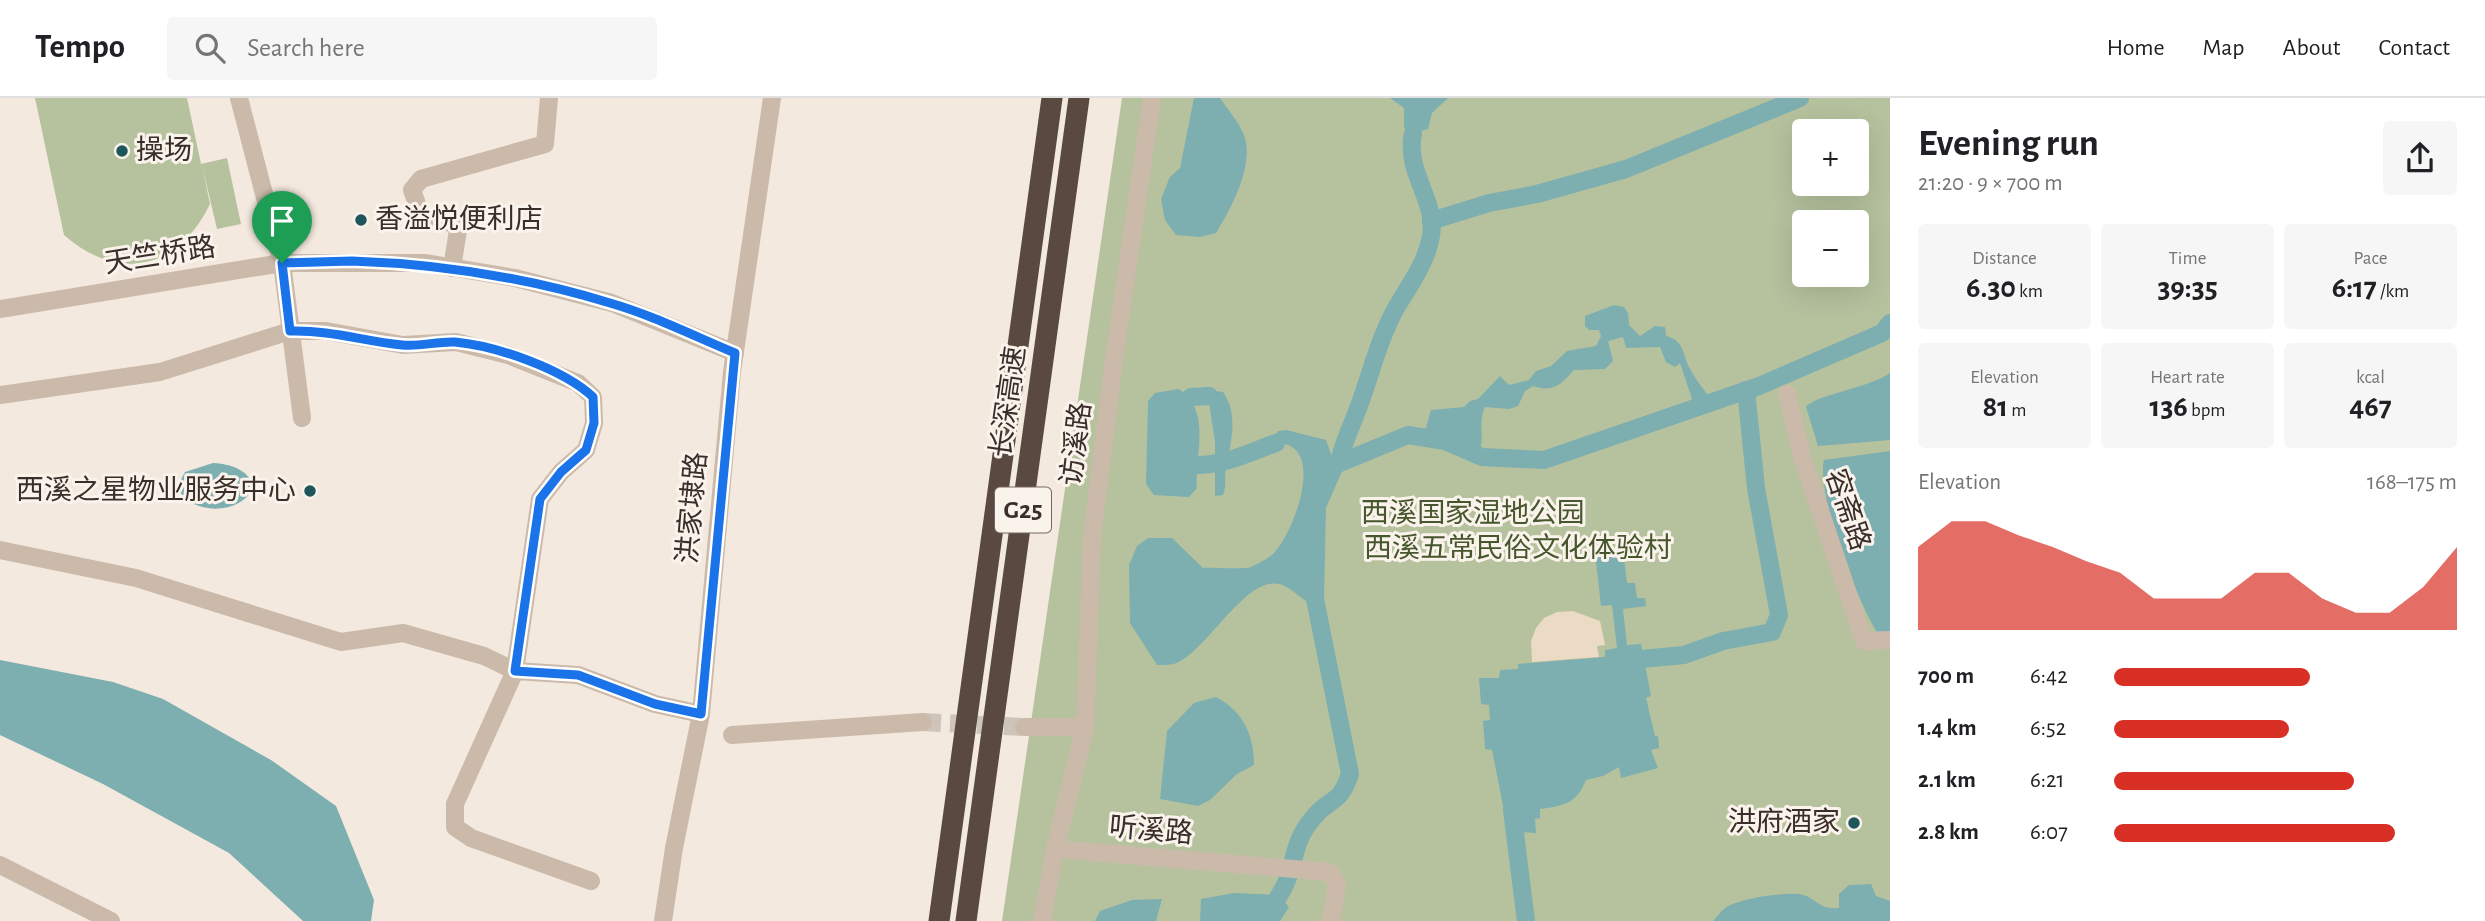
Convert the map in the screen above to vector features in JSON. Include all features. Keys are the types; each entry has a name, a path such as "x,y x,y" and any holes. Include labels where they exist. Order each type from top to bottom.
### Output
{"highway":[{"name":"长深高速","path":"939,921 1052,98"},
{"name":"长深高速","path":"966,921 1079,98"}],"street":[{"path":"239,98 282,263 302,418"},
{"path":"453,268 458,223 422,218 412,190 421,179 545,144 549,98"},
{"name":"洪家埭路","path":"663,921 674,848 701,714 735,353 772,98"},
{"name":"访溪路","path":"1042,921 1055,849 1085,727 1092,537 1114,359 1152,98"},
{"name":"天竺桥路","path":"0,309 282,263 426,263 515,278 612,303 735,353"},
{"path":"0,395 160,372 290,331 326,331 403,345 456,342 508,355 578,383 593,397 594,423 586,450 561,472 540,499 515,671 455,804 455,827 471,838 591,881"},
{"name":"容斋路","path":"1787,394 1802,457 1864,641 1890,640"},
{"path":"0,550 136,578 341,642 403,633 484,656 515,671 578,675 655,704 701,714"},
{"path":"732,735 923,722"},
{"path":"1024,727 1085,727"},
{"name":"听溪路","path":"1055,849 1330,872 1337,884 1331,921"},
{"path":"0,865 111,921"}],"green space":[{"name":"操场","path":"35,98 187,98 201,164 227,158 241,224 217,229 202,165 210,204 197,226 181,243 164,255 146,262 126,264 106,260 85,250 64,235"},
{"name":"西溪国家湿地公园","path":"1122,98 1890,98 1890,921 1002,921"}],"shaded area":[{"path":"1573,611 1600,621 1605,645 1597,646 1599,657 1532,662 1531,641 1544,618 1557,612"}],"water":[{"path":"1194,98 1220,98 1242,130 1247,147 1240,186 1228,212 1216,233 1200,237 1176,235 1165,220 1161,199 1170,177 1180,168"},
{"path":"1390,98 1448,98 1432,113 1428,129 1413,133 1404,127 1404,108"},
{"path":"1614,305 1624,307 1628,313 1629,325 1640,336 1655,326 1665,327 1666,336 1682,348 1691,371 1713,402 1695,408 1680,363 1675,367 1666,362 1660,347 1626,348 1623,337 1608,341 1613,361 1605,369 1574,370 1552,388 1533,386 1525,391 1518,406 1509,409 1485,407 1478,456 1445,441 1416,436 1426,428 1431,410 1464,407 1470,401 1478,399 1500,376 1509,385 1529,380 1536,371 1551,366 1567,351 1596,346 1601,336 1599,330 1589,330 1585,326 1585,316"},
{"path":"1890,373 1890,440 1818,446 1806,407 1820,399 1871,383"},
{"path":"1179,389 1189,398 1199,421 1197,488 1189,497 1154,495 1146,484 1148,401 1155,393"},
{"path":"1207,390 1223,392 1232,419 1224,491 1223,495 1215,496 1215,442"},
{"path":"1286,430 1326,440 1335,465 1317,506 1316,607 1280,584 1266,585 1239,603 1187,657 1174,664 1157,665 1130,623 1129,565 1137,546 1148,538 1172,538 1203,568 1247,568 1272,555 1290,527 1302,490 1300,457 1292,447 1276,443 1274,437 1278,431"},
{"path":"1890,451 1890,634 1878,634 1860,599 1840,548 1826,498 1824,460"},
{"path":"213,463 232,466 247,475 254,486 248,496 239,503 216,509 193,503 184,497 177,487 185,472"},
{"path":"1623,550 1627,583 1635,583 1637,598 1645,598 1646,606 1623,609 1627,645 1641,644 1651,696 1646,698 1655,736 1658,736 1659,748 1651,750 1658,768 1621,778 1619,767 1603,776 1586,780 1578,794 1569,802 1540,809 1540,818 1535,819 1536,833 1508,831 1492,750 1485,749 1483,721 1490,720 1489,705 1481,704 1479,678 1499,678 1500,670 1518,669 1518,664 1605,657 1605,650 1617,648 1612,605 1601,606 1595,553"},
{"path":"0,660 113,682 163,699 271,760 336,806 374,900 371,921 303,921 229,853 103,784 0,735"},
{"path":"1216,697 1233,709 1245,725 1252,744 1254,765 1237,774 1210,800 1198,806 1160,799 1167,731 1194,703"},
{"path":"1871,884 1876,896 1890,901 1890,921 1713,921 1730,905 1783,894 1799,894 1826,907 1839,908 1839,894 1849,885"},
{"path":"1234,893 1278,895 1289,907 1280,921 1200,921 1201,899"},
{"path":"1162,899 1156,921 1095,921 1100,911 1132,900"}],"waterway":[{"path":"1431,221 1489,203 1537,194 1626,169 1800,98"},
{"path":"1339,463 1385,331 1429,246 1432,223 1413,161 1413,133"},
{"path":"1268,921 1288,878 1306,827 1319,811 1342,791 1350,774 1315,599 1317,506 1335,465 1408,435 1445,441 1482,457 1544,460 1759,386 1882,333 1890,323"},
{"path":"1620,661 1684,655 1723,641 1772,632 1779,615 1756,488 1746,390"},
{"path":"1191,397 1209,396"},
{"path":"1195,465 1226,461 1276,443"},
{"path":"1512,810 1526,921"}],"tunnel":[{"path":"923,722 1024,727"}],"place":[{"name":"操场","path":"122,151"},
{"name":"香溢悦便利店","path":"361,220"},
{"name":"西溪之星物业服务中心","path":"310,491"},
{"name":"洪府酒家","path":"1854,823"}],"route":[{"path":"282,263 426,263 515,278 612,303 735,353 701,714 655,704 578,675 515,671 540,499 561,472 586,450 594,423 593,397 578,383 553,371 508,355 456,342 403,345 326,331 290,331 282,263"}],"park label":[{"name":"西溪五常民俗文化体验村","path":"1518,549"}]}
